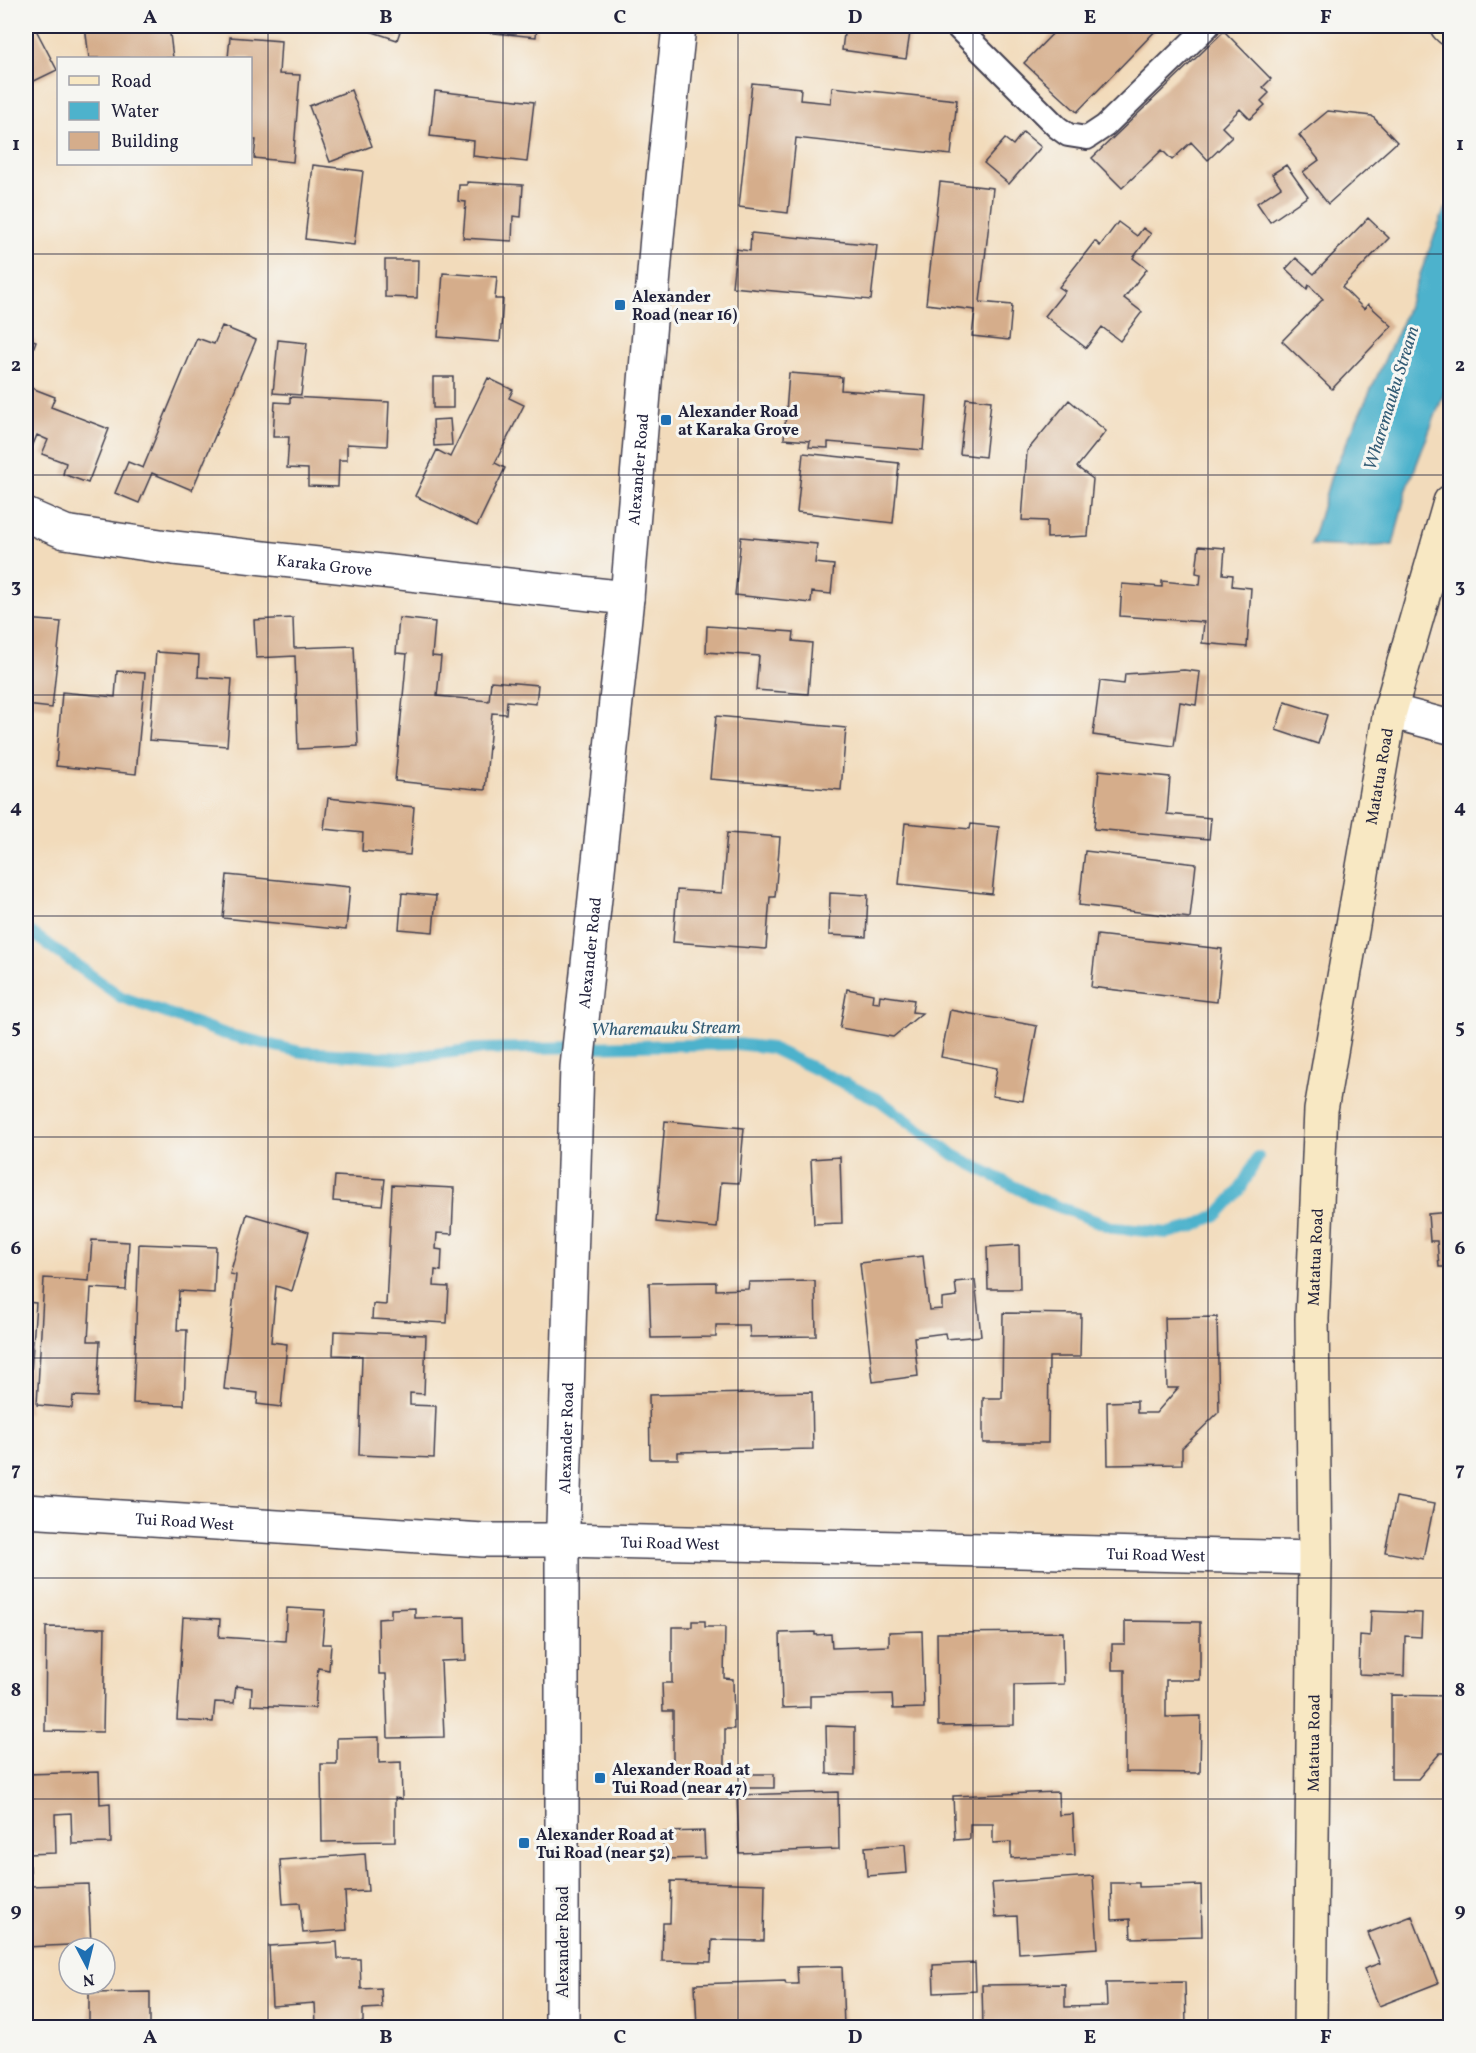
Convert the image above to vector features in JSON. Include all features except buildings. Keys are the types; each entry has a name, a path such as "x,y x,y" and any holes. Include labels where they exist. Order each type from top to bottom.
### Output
{"main road":[{"name":"Matatua Road","path":"1310,2028 1316,1558 1312,1319 1321,1110 1390,711 1450,502"}],"street":[{"name":"Alexander Road","path":"562,2028 562,1540 577,1067 627,598 657,237 679,26"},
{"name":"Karaka Grove","path":"26,515 65,532 174,548 627,598"},
{"path":"1390,711 1450,727"},
{"name":"Tui Road West","path":"26,1511 483,1540 1316,1558"}],"lane":[{"path":"956,26 1057,127 1068,135 1087,138 1105,126 1208,26"}],"water":[{"path":"1445,208 1450,216 1450,377 1406,492 1393,545 1356,547 1311,545 1331,476 1402,322"}],"waterway":[{"name":"Wharemauku Stream","path":"26,929 121,997 225,1034 301,1052 402,1058 477,1049 737,1044 771,1048 879,1100 954,1155 1038,1199 1114,1228 1168,1233 1193,1227 1218,1214 1239,1191 1258,1157"}],"place":[{"name":"Alexander Road (near 16)","path":"620,305"},
{"name":"Alexander Road at Karaka Grove","path":"666,420"},
{"name":"Alexander Road at Tui Road (near 47)","path":"600,1778"},
{"name":"Alexander Road at Tui Road (near 52)","path":"524,1843"}]}
